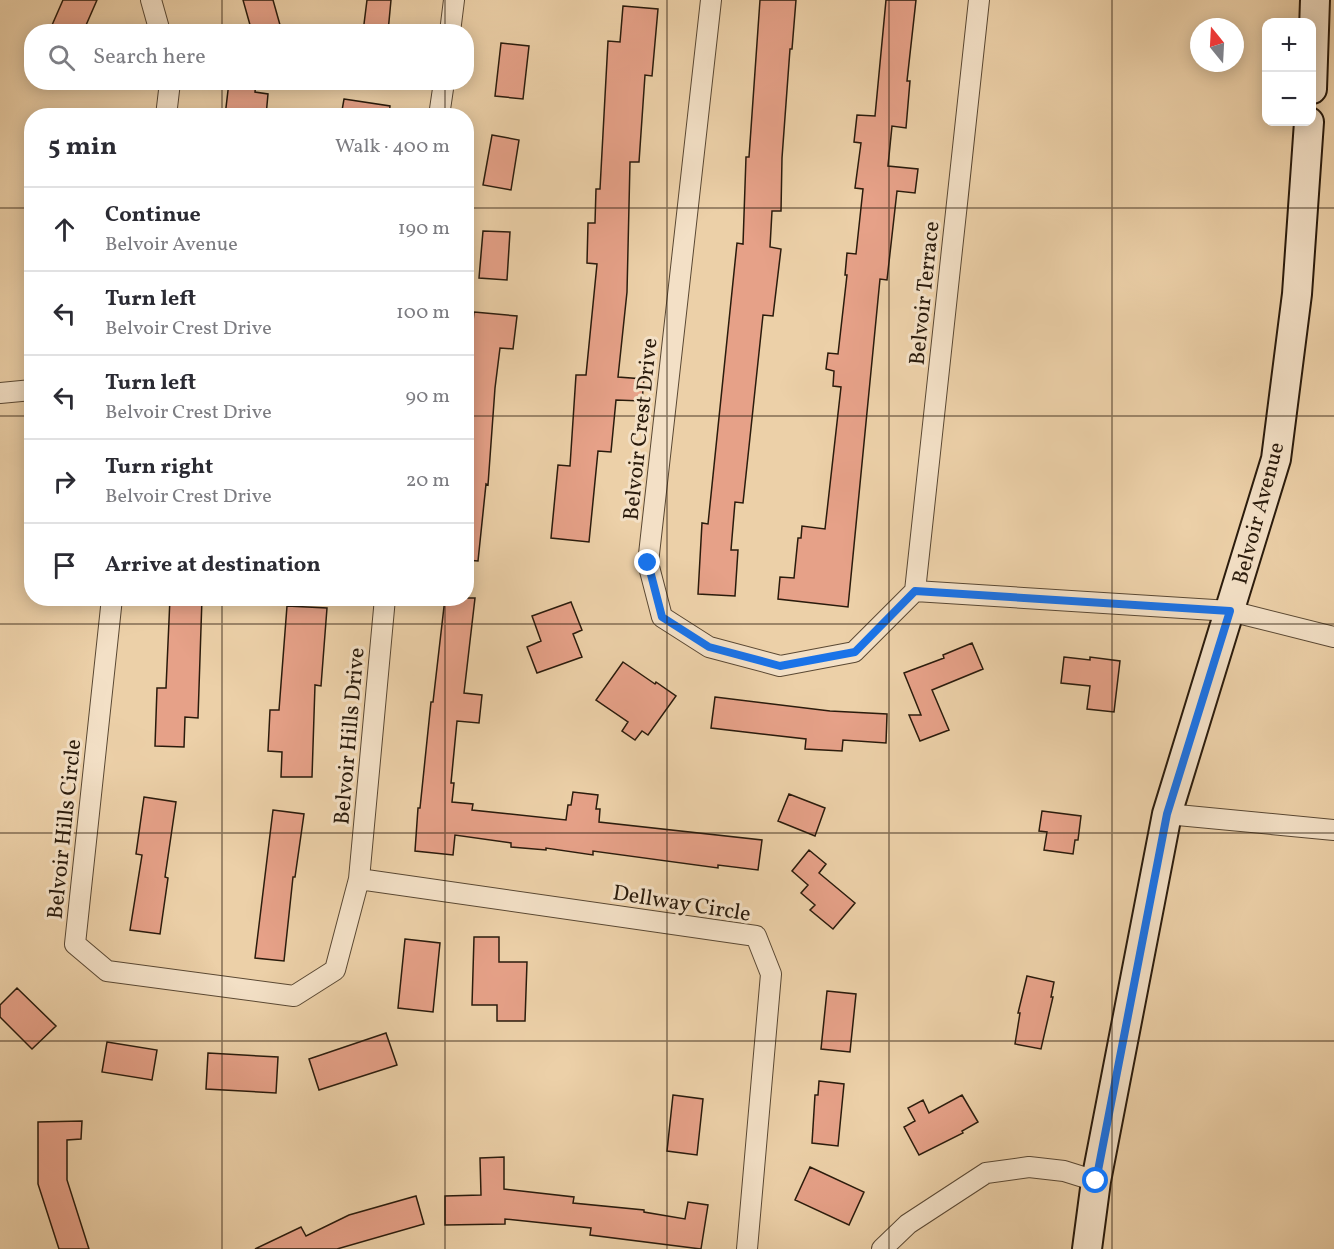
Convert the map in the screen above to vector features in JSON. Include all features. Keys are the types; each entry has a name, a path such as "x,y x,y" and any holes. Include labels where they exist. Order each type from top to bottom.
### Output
{"street":[{"path":"151,0 158,24"},
{"path":"451,24 454,0"},
{"name":"Belvoir Crest Drive","path":"711,0 648,563 662,617 709,647 780,666 855,652 915,591"},
{"name":"Belvoir Terrace","path":"915,591 978,0"},
{"path":"1312,72 1314,0"},
{"path":"167,108 169,90"},
{"path":"440,108 443,90"},
{"name":"Belvoir Avenue","path":"1087,1249 1096,1181 1167,814 1276,459 1297,294 1309,126"},
{"path":"0,393 24,391"},
{"path":"915,591 1230,611 1334,637"},
{"name":"Belvoir Hills Circle","path":"111,606 75,944 108,971 294,996 335,970 359,879"},
{"name":"Belvoir Hills Drive","path":"359,879 384,606"},
{"path":"1167,814 1334,830"},
{"name":"Dellway Circle","path":"359,879 756,936 771,974 747,1249"},
{"path":"882,1249 908,1224 986,1173 1029,1167 1064,1171 1096,1181"}],"building":[{"path":"63,0 97,0 86,24 52,24"},
{"path":"243,0 273,0 280,24 250,24"},
{"path":"367,0 391,0 389,24 364,24"},
{"path":"760,0 796,0 782,158 781,211 772,211 770,247 781,249 773,316 763,315 743,503 735,502 731,550 738,550 735,596 698,594 702,523 708,524 737,243 743,244 746,157 749,157"},
{"path":"886,0 916,0 907,81 910,81 906,128 892,126 888,166 918,169 915,193 897,191 887,280 880,279 848,607 778,599 780,577 794,578 798,538 801,538 802,526 825,529 841,387 833,386 834,371 826,369 828,353 838,354 847,275 845,275 847,253 856,254 863,189 855,188 861,143 854,142 857,115 875,116"},
{"path":"623,6 658,9 652,76 645,75 639,162 630,162 627,292 618,377 644,379 642,401 616,400 611,452 598,451 589,542 551,538 558,465 570,466 576,375 586,375 597,264 587,263 588,223 595,223 596,189 600,189 608,41 620,42"},
{"path":"501,43 529,46 523,99 495,96"},
{"path":"228,90 255,90 255,92 268,94 267,108 226,108"},
{"path":"344,99 390,106 390,108 342,108"},
{"path":"492,135 519,140 511,190 483,185"},
{"path":"483,231 510,232 507,280 479,278"},
{"path":"474,312 517,316 513,349 500,348 488,485 486,484 478,561 474,561"},
{"path":"475,598 464,693 482,695 479,723 457,721 451,783 454,783 452,802 473,804 472,810 566,820 573,792 598,795 596,809 600,809 599,822 762,840 758,870 718,865 718,868 593,851 593,855 546,848 546,850 511,847 511,843 455,835 453,855 415,851 418,808 420,808 431,702 433,702 444,606 474,606"},
{"path":"571,602 582,630 573,634 582,657 537,673 527,647 541,641 532,616"},
{"path":"170,606 202,606 198,718 185,717 184,747 155,746 157,688 166,688"},
{"path":"287,606 327,608 321,686 315,685 312,777 281,777 282,752 268,751 270,710 279,710"},
{"path":"972,643 983,669 932,690 949,730 920,741 909,715 921,715 904,673 944,658 943,655"},
{"path":"1064,657 1090,660 1090,657 1120,661 1114,712 1087,709 1090,686 1061,683"},
{"path":"623,662 676,696 648,735 642,731 635,740 622,731 628,722 596,700"},
{"path":"715,697 830,711 887,714 886,743 843,740 842,751 805,749 806,739 711,728"},
{"path":"789,794 825,808 815,836 778,821"},
{"path":"144,797 176,802 165,877 168,878 160,934 130,930 142,855 136,854"},
{"path":"273,810 304,814 295,877 293,877 284,961 255,958"},
{"path":"1042,811 1081,816 1078,840 1075,840 1073,854 1044,850 1047,832 1039,831"},
{"path":"809,850 826,864 819,873 855,903 833,929 810,910 815,905 801,893 808,885 792,871"},
{"path":"474,937 499,937 499,962 527,962 525,1021 497,1021 497,1005 472,1005"},
{"path":"405,939 440,943 433,1012 398,1008"},
{"path":"1027,976 1054,982 1051,997 1053,997 1041,1049 1015,1044 1020,1013 1018,1013"},
{"path":"17,988 56,1026 32,1049 0,1017 0,1005"},
{"path":"827,991 856,994 850,1052 821,1049"},
{"path":"386,1033 397,1065 319,1090 309,1059"},
{"path":"107,1042 157,1050 152,1080 102,1072"},
{"path":"208,1053 278,1057 276,1093 206,1089"},
{"path":"819,1081 844,1084 838,1146 812,1143 815,1095 818,1095"},
{"path":"673,1095 703,1099 697,1155 667,1151"},
{"path":"962,1095 978,1122 962,1131 963,1133 919,1155 904,1127 915,1121 908,1108 923,1100 929,1113"},
{"path":"82,1121 81,1139 67,1140 67,1180 89,1249 59,1249 38,1184 38,1122"},
{"path":"504,1157 504,1189 574,1197 573,1203 644,1210 644,1212 685,1219 688,1202 708,1205 701,1249 590,1235 591,1228 505,1219 505,1224 445,1225 445,1196 481,1195 480,1158"},
{"path":"810,1167 864,1192 849,1225 795,1200"},
{"path":"416,1196 424,1224 337,1249 255,1249 301,1227 306,1236 349,1215"}],"route":[{"path":"648,563 662,617 709,647 780,666 855,652 915,591 1230,611 1167,814 1096,1181"}]}
